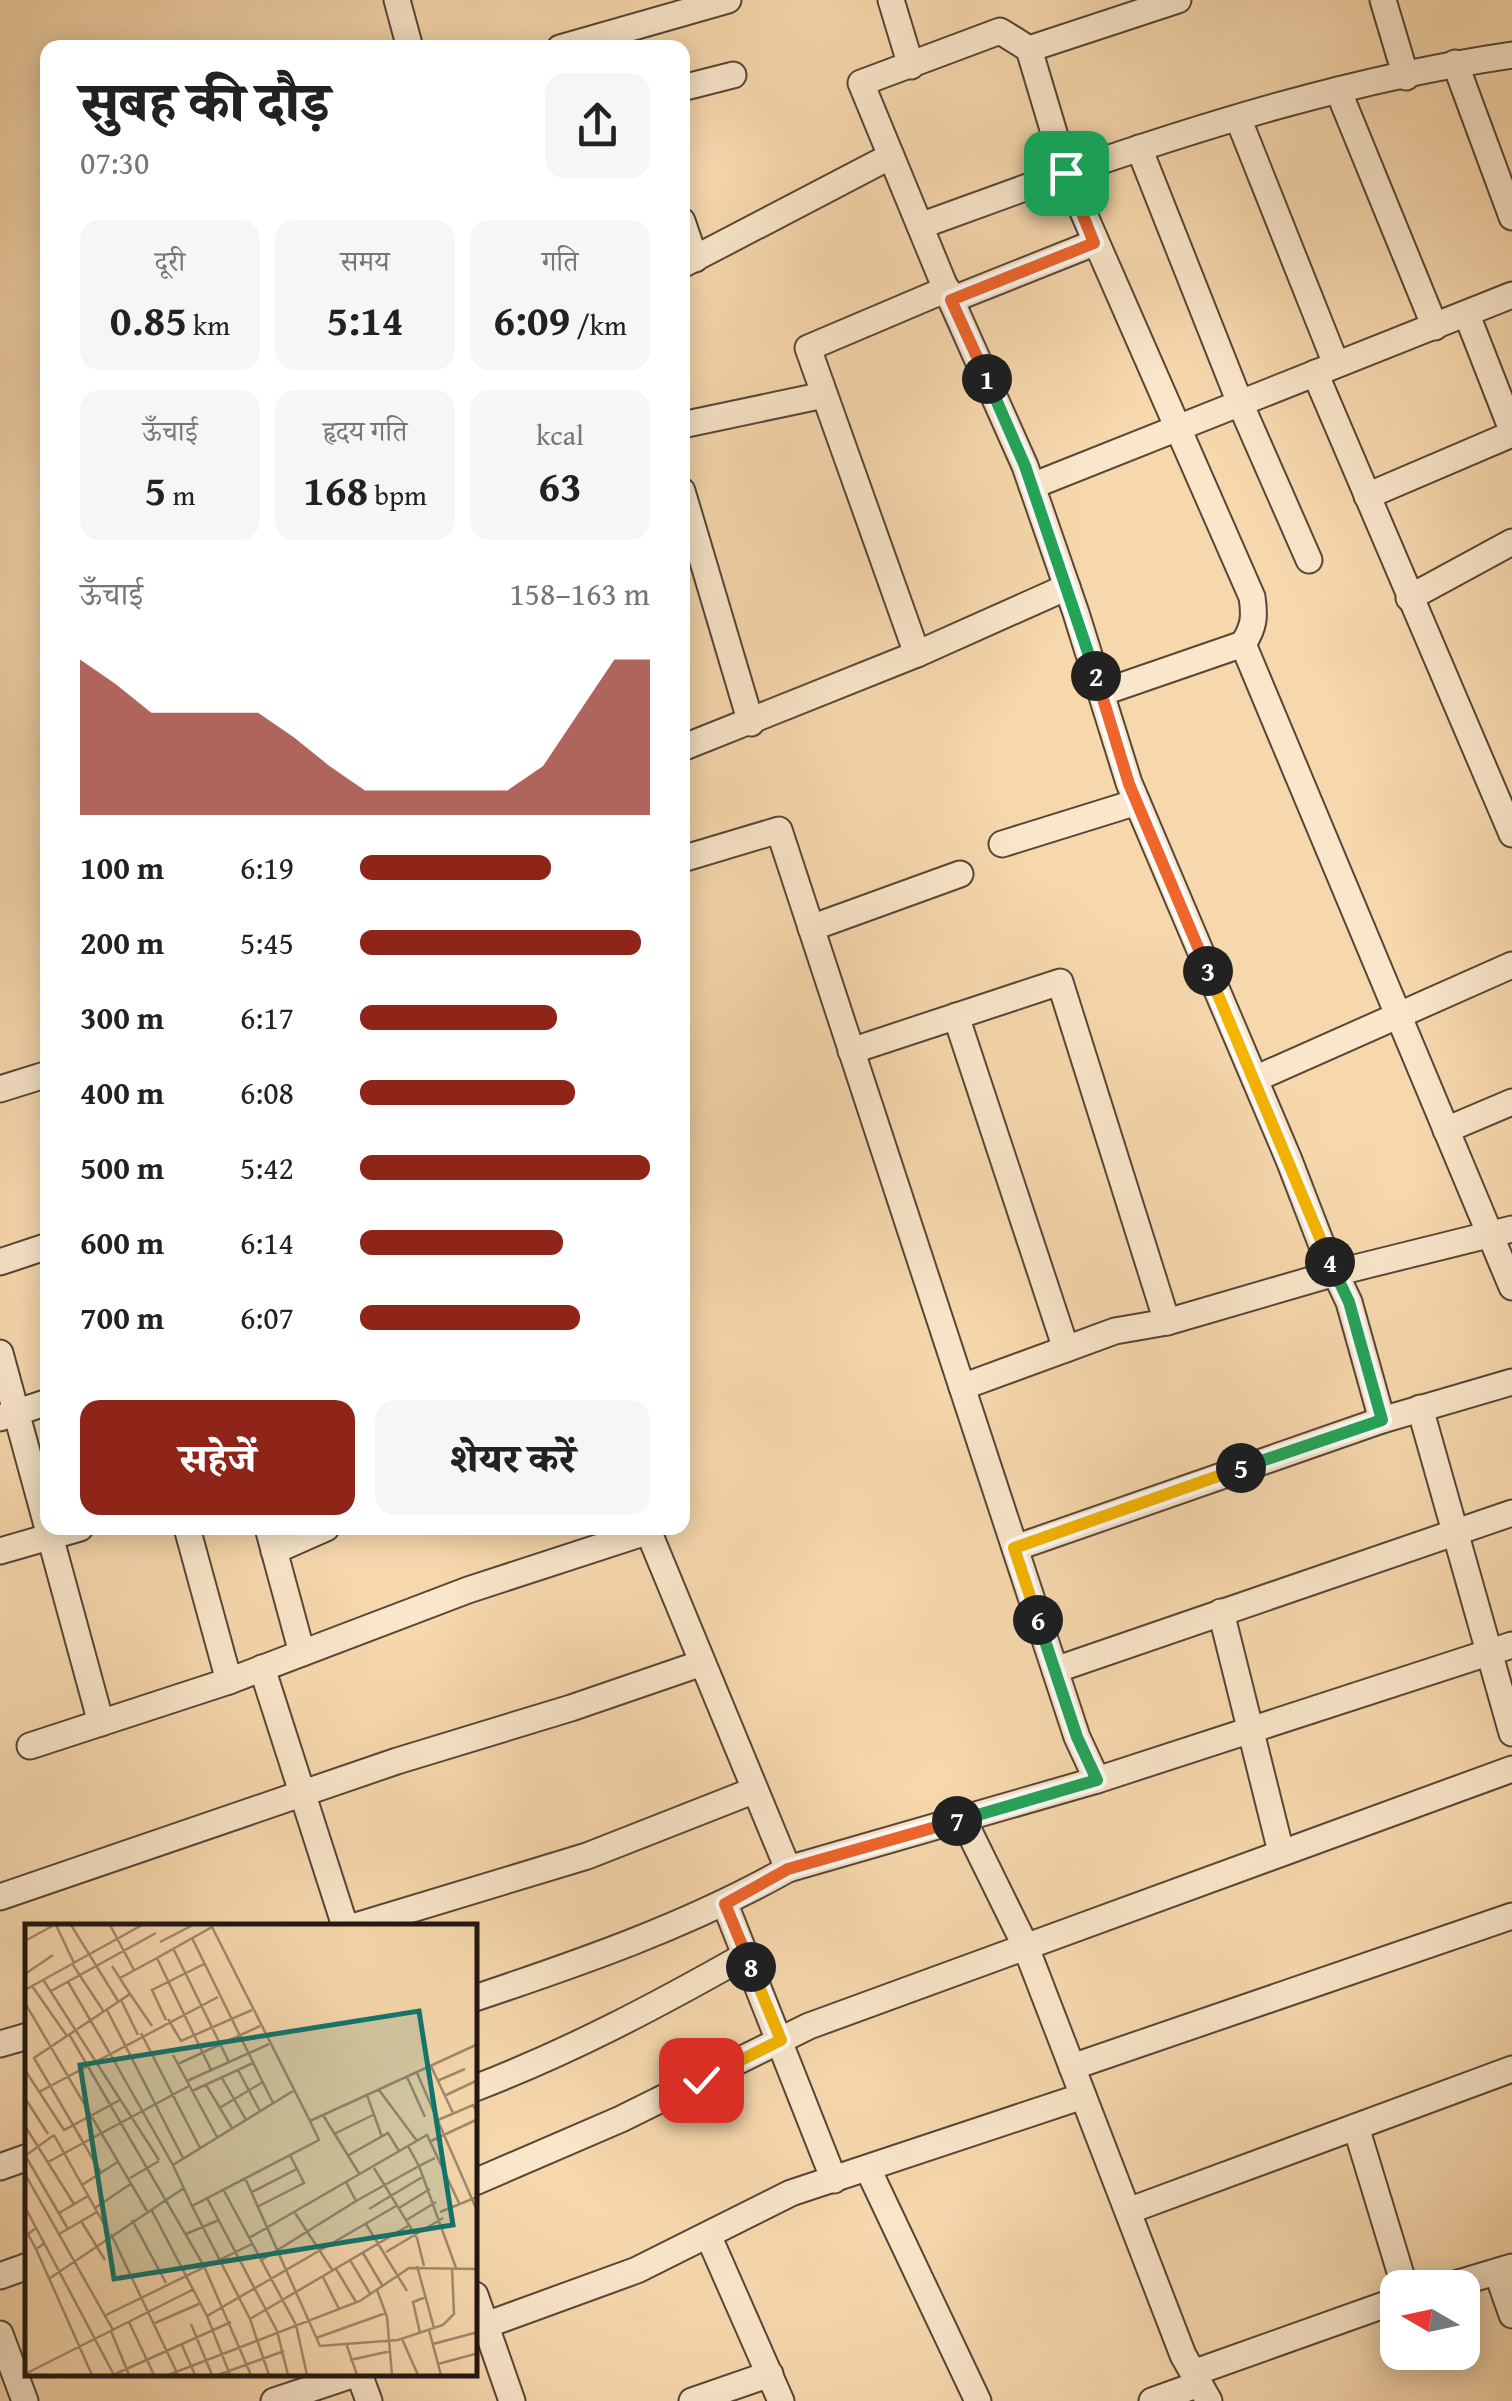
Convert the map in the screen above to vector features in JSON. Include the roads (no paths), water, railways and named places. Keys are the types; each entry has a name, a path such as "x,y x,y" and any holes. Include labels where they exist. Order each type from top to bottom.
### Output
{"street":[{"path":"396,0 408,40"},
{"path":"588,40 728,0"},
{"path":"892,0 911,66"},
{"path":"1028,49 1178,0"},
{"path":"1384,0 1406,77"},
{"path":"1101,693 1243,644 1253,629 1255,616 1252,598 1094,243 1066,173 1028,49 1000,31 861,82 1032,486 1137,802 1349,1302 1382,1420"},
{"path":"920,226 1139,148 1238,118 1454,63 1512,55"},
{"path":"1454,63 1512,217"},
{"path":"690,86 733,75"},
{"path":"1338,90 1435,327"},
{"path":"1238,118 1366,496 1512,834"},
{"path":"1139,148 1240,404 1308,560"},
{"path":"690,261 891,156"},
{"path":"917,654 808,348 1094,243"},
{"path":"1032,486 1512,296"},
{"path":"1366,496 1512,432 1466,315"},
{"path":"690,423 824,395"},
{"path":"690,518 751,723"},
{"path":"1409,598 1512,542"},
{"path":"690,745 917,654 1067,587"},
{"path":"1243,644 1446,1130 1501,1232 1512,1287"},
{"path":"1002,844 1137,802"},
{"path":"690,857 779,830 1077,1737 1097,1780"},
{"path":"811,928 960,874"},
{"path":"1255,1079 1512,964"},
{"path":"852,1051 1060,982 1167,1322"},
{"path":"956,1016 1066,1350"},
{"path":"0,1089 40,1076"},
{"path":"1446,1130 1512,1102"},
{"path":"962,1387 1116,1332 1167,1322 1335,1273 1501,1232"},
{"path":"0,1262 40,1249"},
{"path":"0,1353 8,1416 40,1510"},
{"path":"1014,1548 1382,1420 1512,1382"},
{"path":"8,1416 40,1405"},
{"path":"1420,1408 1453,1533 1500,1650 1512,1733"},
{"path":"1055,1670 1512,1513"},
{"path":"0,1551 53,1535"},
{"path":"189,1535 230,1681"},
{"path":"30,1746 230,1681 468,1590 630,1535"},
{"path":"650,1535 788,1869"},
{"path":"49,1536 101,1723"},
{"path":"271,1539 302,1653"},
{"path":"1222,1612 1281,1852"},
{"path":"478,1997 622,1947 725,1904 788,1869 1097,1780 1500,1650"},
{"path":"0,1896 702,1663"},
{"path":"262,1668 344,1924"},
{"path":"478,2181 621,2119 809,2026 1512,1768"},
{"path":"363,1924 588,1856 755,1790"},
{"path":"964,1819 1025,1945 1200,2386"},
{"path":"725,1904 834,2180"},
{"path":"1072,2067 1512,1916"},
{"path":"478,2087 559,2056 746,1955"},
{"path":"0,2044 25,2037"},
{"path":"1128,2211 1512,2070"},
{"path":"512,2401 481,2327 637,2270 791,2193 1083,2096"},
{"path":"1356,2127 1399,2270"},
{"path":"0,2167 25,2158"},
{"path":"868,2169 978,2401"},
{"path":"708,2235 781,2401"},
{"path":"0,2276 25,2267"},
{"path":"1504,2270 1512,2315"},
{"path":"1152,2401 1200,2386 1380,2308"},
{"path":"9,2347 25,2401"},
{"path":"692,2401 770,2374"},
{"path":"274,2401 351,2376"},
{"path":"358,2376 369,2401"}]}
